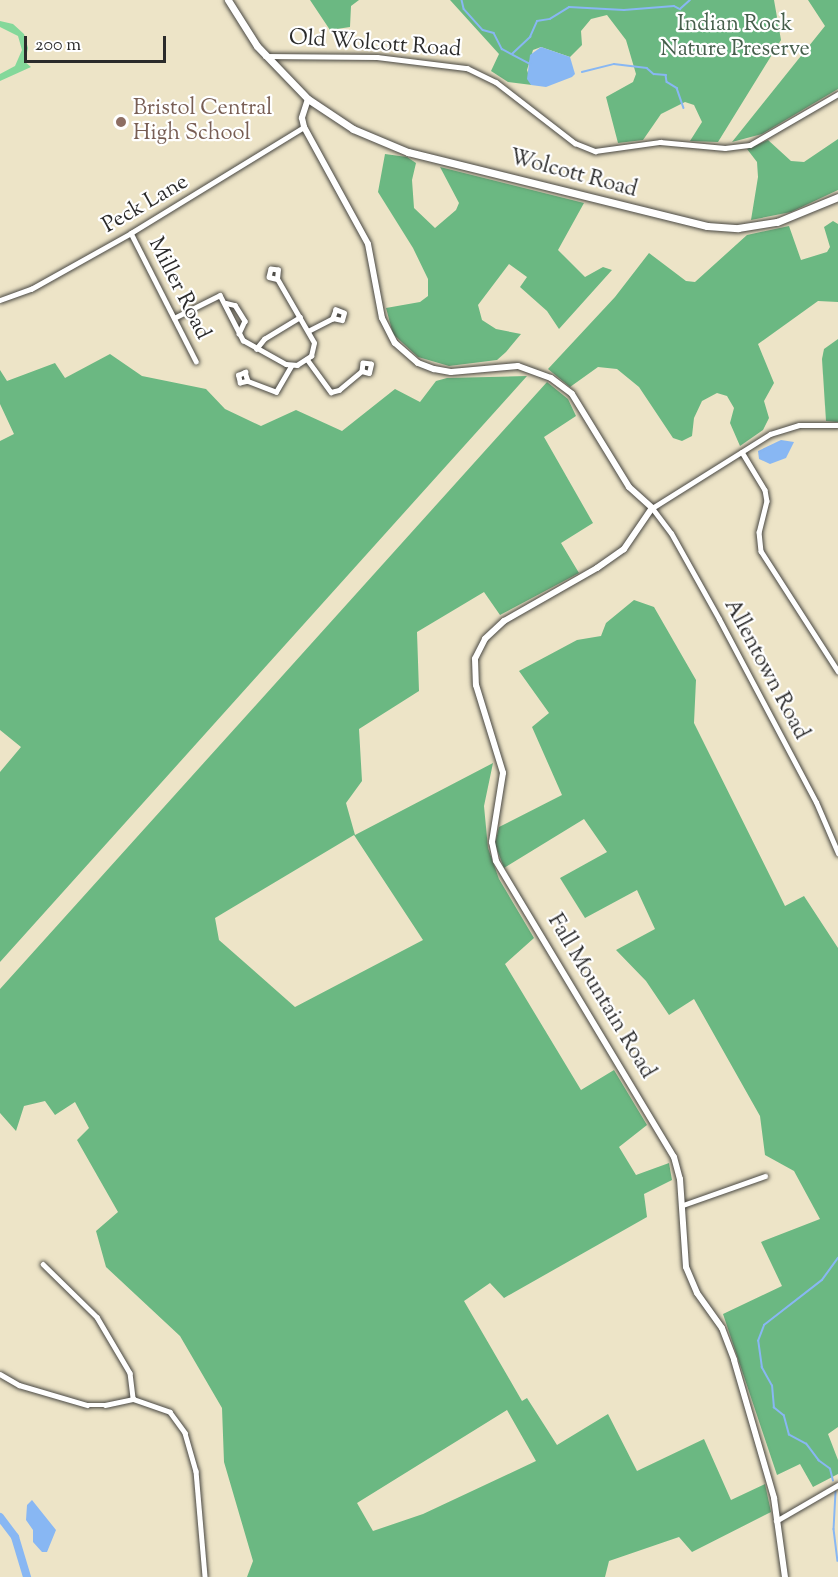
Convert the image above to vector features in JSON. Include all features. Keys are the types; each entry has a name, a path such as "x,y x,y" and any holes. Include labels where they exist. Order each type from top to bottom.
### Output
{"main road":[{"name":"Wolcott Road","path":"228,0 265,56 308,99 353,129 408,152 696,225 759,226 796,217 838,197"},
{"path":"308,99 302,118 304,127 368,244 382,318 395,342 418,363 434,369 451,372 518,366 550,378 572,394 629,487 652,508"},
{"name":"Fall Mountain Road","path":"652,508 624,549 597,568 504,621 491,633 475,659 476,678 503,773 492,842 496,861 661,1132 676,1163 683,1205 686,1267 730,1347 774,1498 775,1522 785,1577"}],"street":[{"name":"Old Wolcott Road","path":"265,56 377,57 467,68 496,82 575,143 595,150 660,142 725,148 750,145 838,94"},
{"name":"Peck Lane","path":"0,300 31,289 131,233 304,127"},
{"name":"Miller Road","path":"131,233 196,360"},
{"path":"248,381 276,392 291,366 307,359 315,348 308,331 277,279"},
{"path":"174,318 213,296 221,296 239,334 256,349 291,366"},
{"path":"226,303 236,306 245,321 239,334"},
{"path":"256,349 264,339 300,318"},
{"path":"308,331 333,318"},
{"path":"307,359 331,392 339,390 362,371"},
{"path":"652,508 770,434 799,425 838,425"},
{"path":"742,452 765,490 767,501 759,532 761,551 838,671"},
{"name":"Allentown Road","path":"652,508 671,532 719,619 816,802 838,853"},
{"path":"683,1205 765,1176"},
{"path":"43,1264 97,1317 130,1373 133,1399"},
{"path":"0,1374 19,1385 87,1405 105,1406 133,1399 170,1412 185,1433 196,1471 205,1577"},
{"path":"775,1522 838,1485"}],"green space":[{"path":"310,0 359,0 351,6 350,27 330,30"},
{"path":"450,0 774,0 781,40 718,142 690,141 702,122 694,105 685,102 661,114 643,140 618,143 606,97 633,82 636,74 626,40 607,15 591,19 581,31 582,45 570,57 541,47 533,50 527,70 532,85 508,82 491,71 499,54"},
{"name":"Indian Rock Nature Preserve","path":"808,0 838,0 838,89 762,134 732,142 825,26"},
{"path":"0,21 13,24 24,34 28,48 25,62 31,67 0,81 0,74 15,66 22,50 18,36 0,27"},
{"path":"838,139 838,190 791,212 751,220 758,177 757,162 747,149 768,140 791,161 804,162"},
{"path":"385,154 407,157 416,163 412,180 414,208 435,228 456,210 459,203 440,167 584,203 558,250 585,277 603,267 612,270 559,329 547,311 520,287 527,277 509,264 478,305 482,320 496,329 521,334 506,352 497,360 449,366 418,357 393,334 386,308 420,302 428,296 428,279 413,248 378,192"},
{"path":"833,221 838,224 838,302 818,301 758,344 774,383 764,401 769,418 763,430 740,446 730,423 734,408 727,396 717,393 702,401 694,418 692,436 682,441 673,438 639,387 617,369 598,367 570,387 548,369 615,297 649,253 686,281 695,282 747,235 789,226 801,260 827,252 830,247 824,227"},
{"path":"838,339 838,422 826,421 822,359 824,349"},
{"path":"110,354 142,376 206,389 225,409 261,426 296,410 342,431 395,389 420,402 436,381 447,378 527,376 0,962 0,772 21,747 0,730 0,441 14,434 0,404 0,370 7,381 55,363 65,378"},
{"path":"547,382 568,399 576,416 544,437 593,523 561,543 579,573 500,615 484,592 417,632 419,691 359,729 362,781 346,803 355,835 493,763 484,806 488,848 499,879 534,938 505,964 581,1090 614,1070 647,1125 619,1147 636,1175 669,1163 672,1180 644,1194 647,1217 504,1298 490,1283 464,1301 522,1401 527,1398 557,1445 608,1414 637,1471 704,1439 731,1500 765,1484 771,1512 692,1552 679,1537 609,1561 605,1577 247,1577 253,1561 224,1462 222,1408 180,1336 106,1267 96,1231 118,1212 77,1140 89,1128 75,1102 55,1115 45,1101 24,1106 16,1131 0,1113 0,989","holes":["354,835 423,940 295,1007 219,940 215,918","507,1410 536,1461 423,1514 373,1531 357,1503"]},
{"path":"634,600 654,607 696,680 694,723 785,906 804,896 838,948 838,1427 828,1434 838,1460 838,1474 813,1487 800,1464 777,1475 723,1314 782,1286 761,1242 820,1219 794,1171 765,1155 760,1116 694,999 669,1015 646,981 616,950 655,929 637,890 585,918 560,878 607,852 584,819 504,868 495,844 499,827 562,795 532,727 549,713 519,671 577,640 601,636 606,623"}],"water":[{"path":"541,47 570,57 575,74 546,87 531,85 527,79 530,55"},
{"path":"781,440 794,442 786,458 770,464 759,459 758,451"},
{"path":"32,1500 56,1530 47,1552 42,1552 33,1542 33,1530 26,1520 27,1505"}],"waterway":[{"path":"462,0 464,9 483,30 494,33 502,49 530,64"},
{"path":"512,54 530,37 537,21 550,19 569,7 624,10 674,6 680,9 690,0"},
{"path":"582,72 614,64 647,68 654,74 666,75 667,82 677,88 684,108"},
{"path":"833,1481 830,1469 819,1461 806,1444 789,1435 784,1416 774,1408 772,1386 762,1368 758,1341 764,1325 822,1280 838,1258"},
{"path":"836,1492 834,1529 838,1561"},
{"path":"0,1517 15,1537 27,1577"}],"place":[{"name":"Bristol Central High School","path":"121,122"}]}
